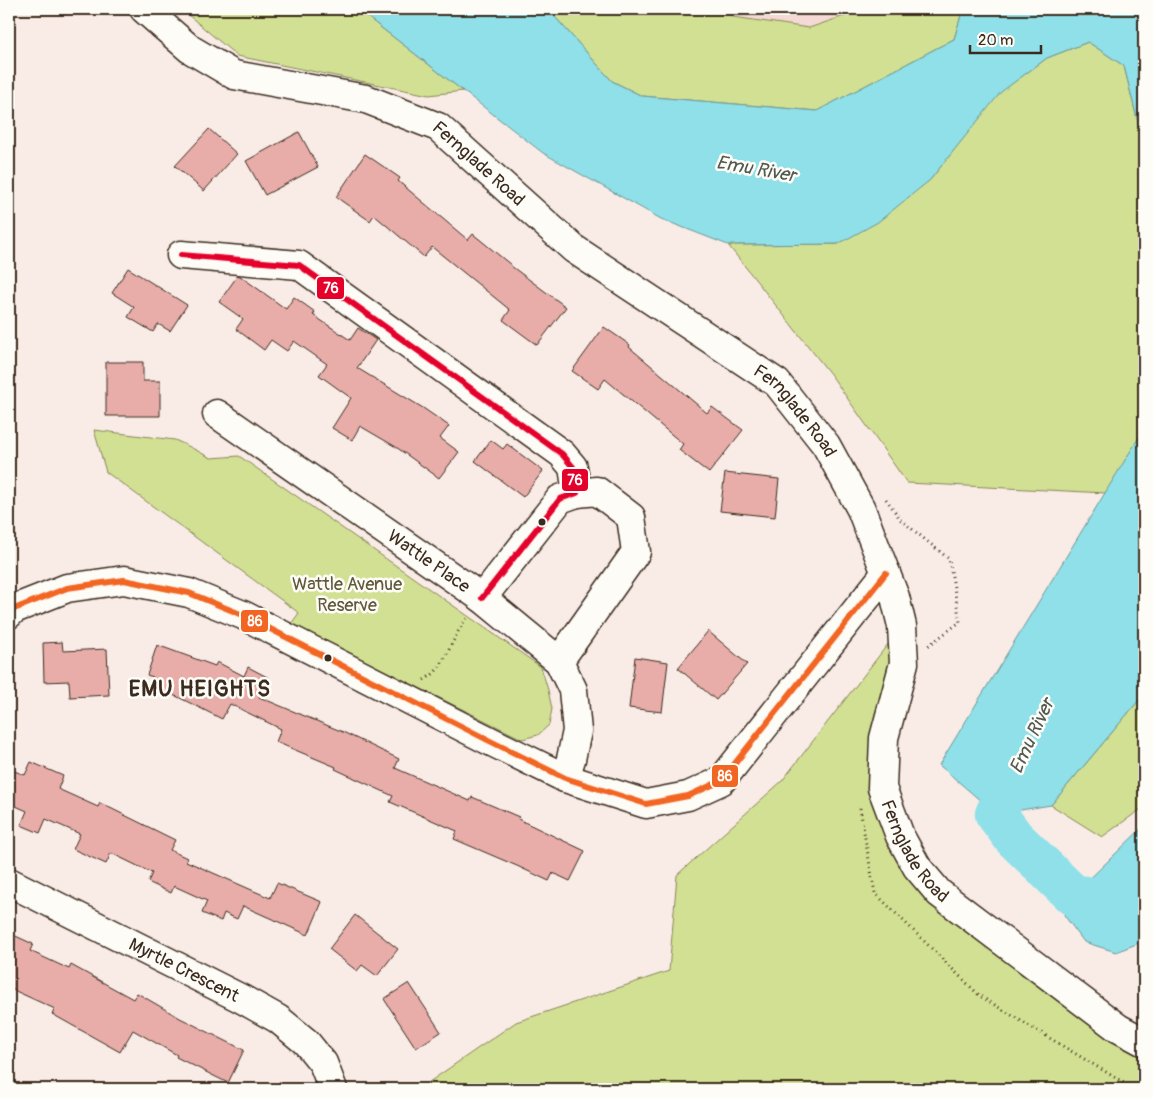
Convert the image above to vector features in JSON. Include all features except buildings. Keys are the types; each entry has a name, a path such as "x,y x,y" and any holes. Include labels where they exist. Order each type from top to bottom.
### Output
{"street":[{"name":"Fernglade Road","path":"144,9 190,49 234,75 366,99 438,127 574,249 777,383 826,445 861,509 895,597 902,626 904,663 884,738 882,788 900,836 917,866 939,893 1118,1028 1144,1042"},
{"path":"181,255 299,265 562,454 572,467 577,493"},
{"name":"Wattle Place","path":"217,414 482,598 559,661 573,690 577,732 565,778"},
{"path":"482,598 560,499 577,493 597,491 631,517 636,552 559,661"},
{"path":"9,614 14,610 67,588 124,580 189,593 243,615 565,778 646,804 688,796 721,781 886,573"},
{"name":"Myrtle Crescent","path":"9,882 278,1019 306,1042 323,1063 333,1089"}],"path":[{"path":"884,496 901,520 949,559 960,622 904,663"},
{"path":"443,660 461,626"},
{"path":"860,803 864,838 875,893 980,996 1134,1089"}],"shaded area":[{"path":"720,9 863,9 809,28 733,17"}],"green space":[{"path":"181,9 357,9 463,91 429,95 237,56"},
{"path":"548,9 720,9 733,17 809,28 863,9 963,9 954,39 817,111 642,96 612,81"},
{"path":"1088,42 1124,66 1144,147 1144,429 1106,493 907,483 831,375 728,245 838,244 930,180 1000,92 1047,58"},
{"name":"Wattle Avenue Reserve","path":"94,430 175,440 211,458 239,456 541,667 552,709 549,725 538,735 522,739 291,624 299,613 106,472"},
{"path":"902,626 882,787 917,866 1144,1042 1144,1089 419,1089 516,1022 669,971 677,875 782,781"},
{"path":"1144,692 1144,807 1102,837 1051,805"}],"water":[{"path":"357,9 548,9 612,81 642,96 817,111 954,39 963,9 1144,9 1144,147 1124,66 1088,42 1047,58 1001,92 930,180 878,222 838,244 728,245 661,219 543,153"},
{"path":"1144,429 1144,692 1051,805 996,814 939,765"},
{"path":"1144,826 1144,941 1116,952 1084,942 1064,915 1073,895"}],"waterway":[{"name":"Emu River","path":"1020,761 996,814 1014,838 1073,895 1131,904 1144,901"}],"transit line":[{"name":"76","path":"181,255 299,265 562,454 573,467 577,493 560,499 482,598"},
{"name":"86","path":"9,614 14,609 67,588 124,580 189,593 243,615 565,778 646,804 688,796 721,781 886,573"}],"district":[{"name":"EMU HEIGHTS","path":"200,689"}]}
